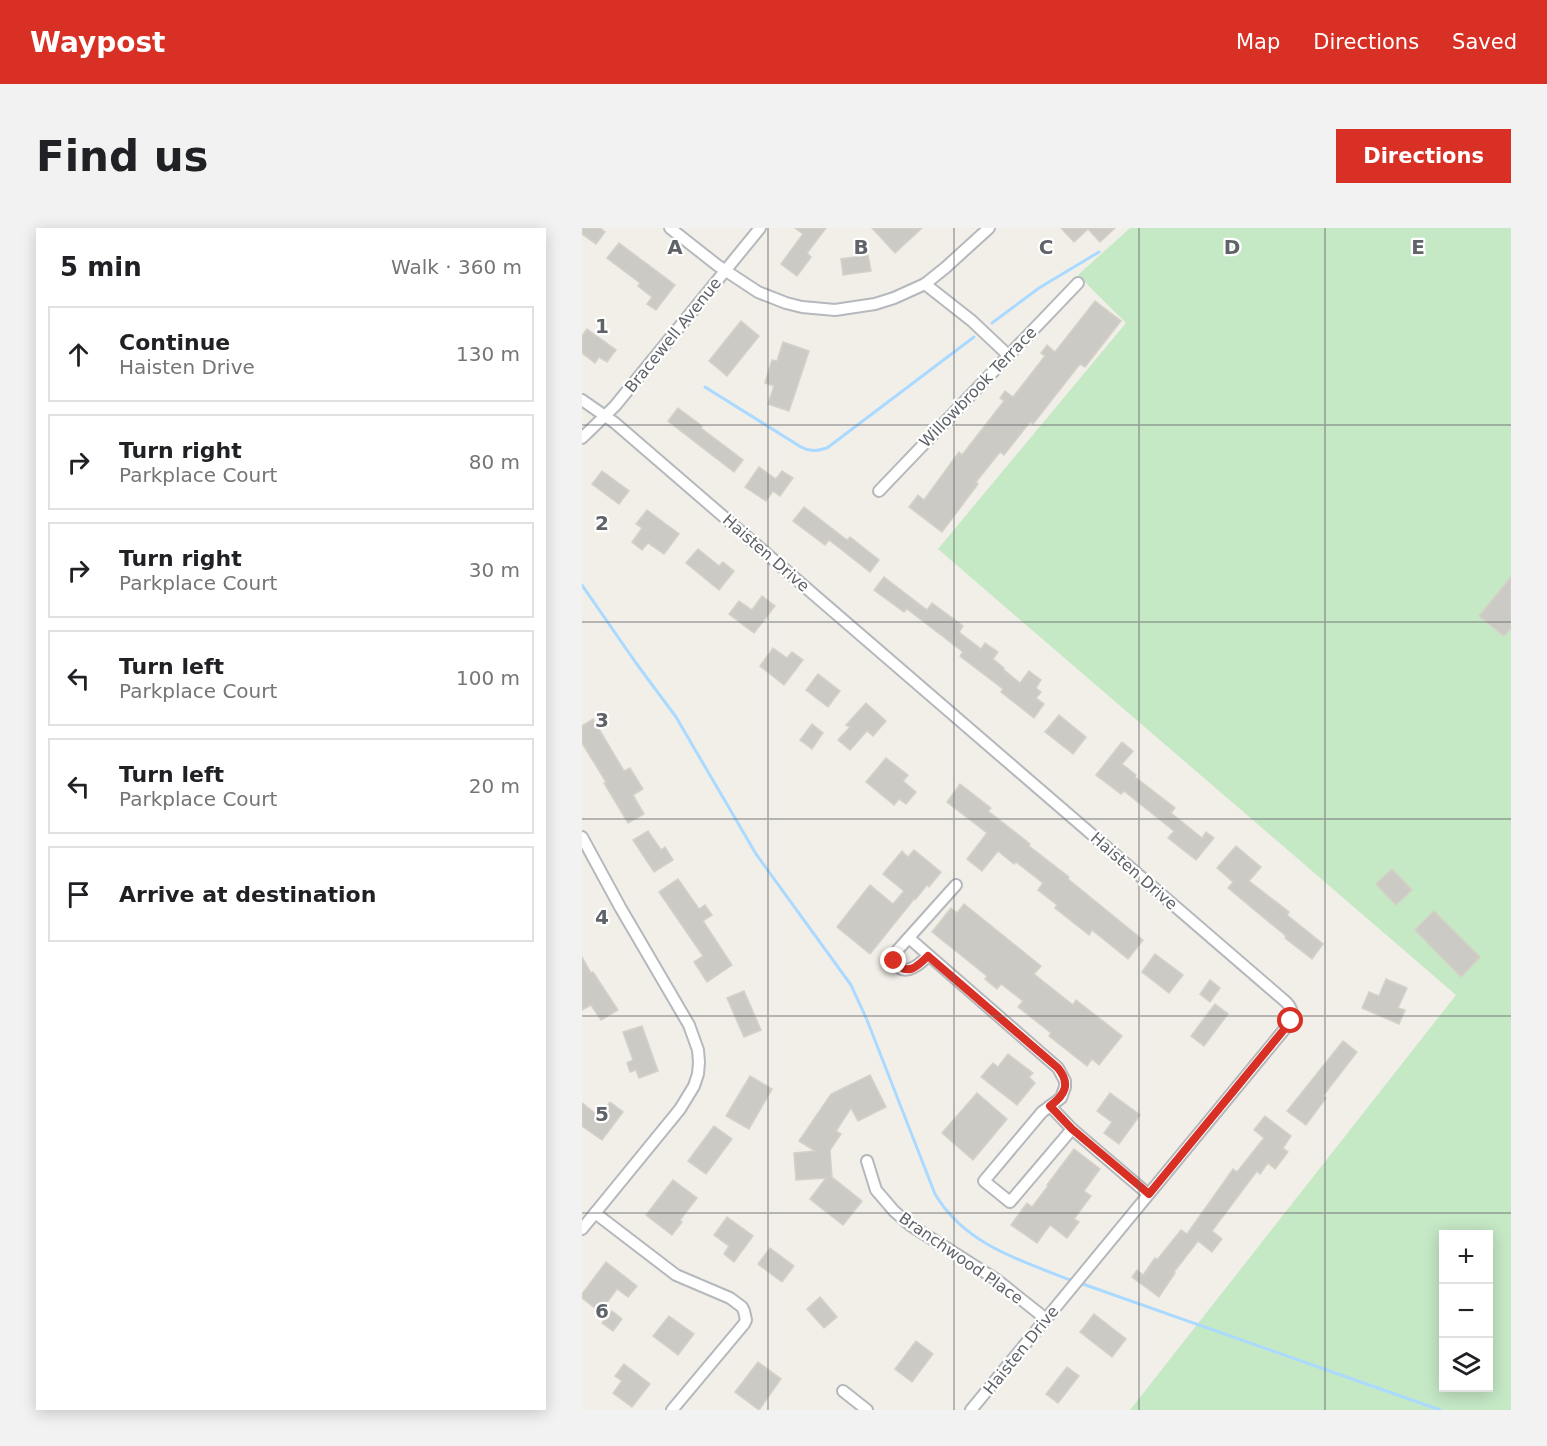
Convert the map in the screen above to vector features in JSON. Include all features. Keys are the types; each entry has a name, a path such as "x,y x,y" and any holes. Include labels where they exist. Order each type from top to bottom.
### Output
{"street":[{"path":"670,228 717,265 758,292 802,307 835,310 874,304 925,284 989,228"},
{"name":"Bracewell Avenue","path":"582,438 605,416 760,228"},
{"name":"Willowbrook Terrace","path":"879,491 1078,283"},
{"path":"925,284 972,321 1008,355"},
{"name":"Haisten Drive","path":"582,400 633,438 1289,1005 1292,1014 1291,1021 971,1410"},
{"path":"582,837 689,1025 698,1050 699,1062 696,1080 684,1103 582,1229"},
{"path":"928,956 911,969 897,965 893,957 956,885"},
{"path":"909,938 1058,1068 1064,1076 1065,1087 1061,1098 1042,1112 984,1181 1010,1202 1072,1129"},
{"path":"1050,1106 1072,1129 1149,1194"},
{"name":"Branchwood Place","path":"867,1161 876,1190 894,1211 910,1225 997,1280 1046,1319"},
{"path":"595,1213 676,1275 729,1298 742,1307 746,1315 744,1324 672,1410"},
{"path":"843,1391 867,1410"}],"green space":[{"path":"1130,228 1511,228 1511,1410 1130,1410 1456,995 938,549 1126,323 1078,275"}],"building":[{"path":"582,228 600,228 605,232 596,244 582,234"},
{"path":"795,228 826,228 807,253 811,257 797,276 781,264 803,234"},
{"path":"872,228 922,228 895,253"},
{"path":"1061,228 1115,228 1100,242 1088,229 1074,242"},
{"path":"619,243 675,285 656,310 647,304 652,297 638,286 640,283 607,258"},
{"path":"868,255 871,271 843,275 841,259"},
{"path":"1095,301 1121,321 1085,367 1080,364 1033,424 1030,422 1004,455 1000,452 976,482 978,484 942,532 909,507 918,495 924,500 959,452 962,455 1004,401 1000,398 1005,391 1013,397 1045,356 1041,353 1047,345 1055,352"},
{"path":"741,321 759,336 727,376 709,361"},
{"path":"587,329 616,350 607,362 599,357 595,363 582,353 582,336"},
{"path":"783,342 809,351 789,411 768,404 774,386 765,383 772,360 777,361"},
{"path":"678,408 743,460 734,472 668,421"},
{"path":"759,467 776,479 782,471 793,478 780,496 773,491 766,501 745,487"},
{"path":"602,471 629,491 619,504 592,484"},
{"path":"804,507 847,540 850,537 879,560 870,572 829,540 825,545 793,521"},
{"path":"647,510 679,534 664,554 648,543 642,550 632,542 642,528 636,524"},
{"path":"698,549 719,566 723,562 734,571 719,590 686,563"},
{"path":"884,577 927,610 932,603 963,626 959,632 981,649 985,643 998,652 993,659 1020,683 1029,671 1041,680 1036,688 1041,692 1036,698 1044,704 1034,718 1001,692 1003,689 960,656 963,652 907,609 904,612 874,590"},
{"path":"1511,577 1511,628 1504,636 1479,616"},
{"path":"762,596 775,606 754,633 729,614 739,601 752,610"},
{"path":"773,648 787,658 792,652 803,660 784,685 760,666"},
{"path":"818,674 840,691 828,707 806,690"},
{"path":"866,703 886,721 873,736 867,731 850,750 838,740 850,727 846,725"},
{"path":"1059,715 1086,737 1073,754 1045,732"},
{"path":"593,719 624,771 630,768 643,789 633,795 644,814 628,823 582,743 582,726"},
{"path":"812,724 823,733 812,749 800,740"},
{"path":"1122,742 1133,751 1122,764 1175,808 1171,813 1202,838 1206,832 1214,838 1196,860 1168,838 1174,831 1124,791 1121,794 1096,775"},
{"path":"886,758 908,775 903,781 916,792 906,804 899,799 894,805 866,782"},
{"path":"960,784 991,808 988,811 1030,844 1029,846 1143,940 1128,959 1092,930 1089,935 1055,908 1057,905 1038,890 1043,883 1016,862 1014,864 998,851 982,871 967,859 987,833 947,802"},
{"path":"648,831 661,850 665,847 673,860 654,872 633,840"},
{"path":"1236,846 1261,867 1249,881 1289,912 1287,915 1323,944 1312,959 1228,888 1233,882 1217,868"},
{"path":"914,850 941,872 929,887 927,885 914,899 870,954 837,927 870,885 893,904 904,891 883,874 902,851 908,857"},
{"path":"1392,869 1412,890 1396,905 1376,884"},
{"path":"678,879 699,909 705,905 712,915 703,921 732,965 707,982 694,962 703,956 659,892"},
{"path":"964,904 1041,966 1034,974 1073,1005 1076,1000 1122,1036 1099,1065 1092,1059 1087,1066 1049,1036 1051,1033 1018,1007 1023,1001 1001,984 997,989 985,979 987,976 932,932 951,908 957,913"},
{"path":"1434,911 1480,957 1461,977 1415,930"},
{"path":"1155,954 1183,975 1169,993 1142,972"},
{"path":"582,957 618,1010 601,1020 591,1005 582,1010"},
{"path":"1386,979 1407,988 1398,1008 1405,1010 1399,1024 1362,1008 1369,992 1379,996"},
{"path":"1210,980 1220,988 1210,1002 1200,994"},
{"path":"744,991 761,1030 744,1037 727,998"},
{"path":"1215,1004 1228,1014 1204,1046 1191,1036"},
{"path":"642,1026 658,1071 639,1078 636,1070 630,1072 627,1063 633,1060 623,1032"},
{"path":"1343,1041 1357,1052 1323,1096 1326,1098 1306,1125 1287,1111"},
{"path":"1008,1054 1033,1073 1029,1077 1035,1083 1017,1105 981,1077 993,1063 998,1067"},
{"path":"870,1075 886,1107 858,1121 851,1108 836,1131 841,1134 830,1150 832,1177 862,1201 843,1225 810,1199 826,1178 796,1180 794,1153 815,1151 799,1141 831,1094"},
{"path":"750,1076 772,1089 749,1129 726,1116"},
{"path":"977,1093 1007,1119 973,1160 942,1133"},
{"path":"1110,1093 1140,1115 1119,1144 1104,1133 1112,1122 1097,1111"},
{"path":"610,1102 623,1112 602,1140 582,1126 582,1103 600,1117"},
{"path":"1265,1116 1291,1136 1283,1148 1288,1152 1275,1169 1268,1163 1260,1174 1257,1171 1212,1231 1222,1239 1212,1252 1198,1241 1174,1272 1159,1297 1132,1277 1137,1270 1143,1275 1181,1230 1187,1234 1233,1169 1237,1172 1264,1138 1254,1130"},
{"path":"714,1126 732,1139 706,1174 688,1161"},
{"path":"1074,1149 1100,1169 1084,1191 1091,1196 1074,1219 1079,1222 1067,1238 1050,1225 1037,1243 1011,1225 1027,1203 1032,1207"},
{"path":"673,1180 697,1198 672,1235 646,1215"},
{"path":"727,1217 753,1236 734,1262 724,1254 729,1246 714,1235"},
{"path":"770,1248 794,1266 782,1282 758,1264"},
{"path":"606,1262 637,1286 628,1297 617,1289 600,1312 582,1298 582,1294"},
{"path":"820,1297 837,1317 824,1328 807,1309"},
{"path":"612,1311 622,1319 613,1331 602,1323"},
{"path":"1094,1314 1126,1339 1112,1357 1080,1332"},
{"path":"669,1316 694,1334 678,1355 653,1336"},
{"path":"916,1341 933,1354 912,1382 895,1369"},
{"path":"758,1362 781,1379 759,1410 735,1392"},
{"path":"624,1364 650,1384 632,1407 613,1393 622,1381 615,1376"},
{"path":"1067,1367 1079,1376 1058,1403 1046,1394"}],"waterway":[{"path":"992,323 1039,288 1099,252"},
{"path":"705,387 801,447 820,450 827,448 974,337"},
{"path":"582,585 676,717 756,854 851,985 935,1194 947,1212 978,1239 996,1249 1073,1281"},
{"path":"1080,1283 1440,1410"}],"route":[{"path":"894,961 902,968 911,969 916,968 928,956 1058,1068 1064,1076 1064,1093 1050,1106 1072,1129 1149,1194 1291,1021"}]}
